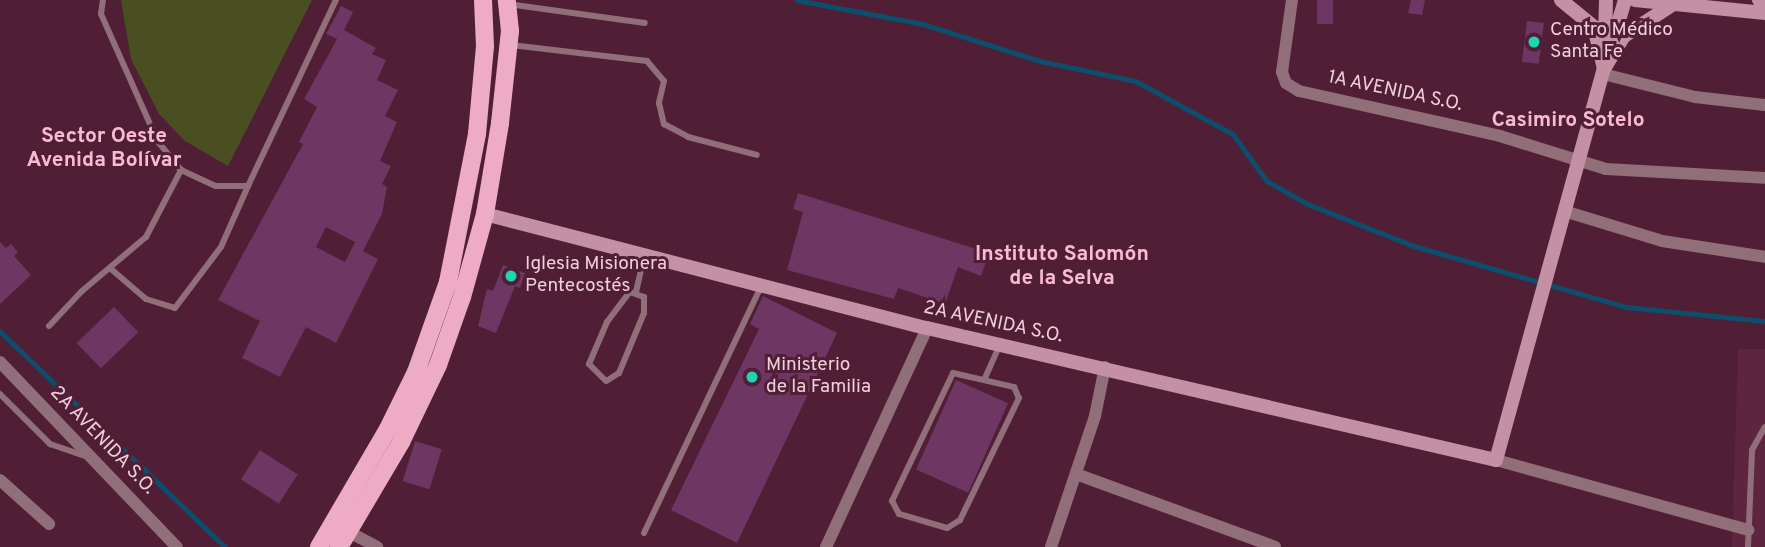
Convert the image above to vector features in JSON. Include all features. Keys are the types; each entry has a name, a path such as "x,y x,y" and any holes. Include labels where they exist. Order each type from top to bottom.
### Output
{"main road":[{"path":"319,547 388,429 416,372 448,282 477,134 485,47 483,0"},
{"path":"344,539 438,365 485,214 513,2"}],"street":[{"name":"1A AVENIDA S.O.","path":"1292,0 1282,72 1286,83 1299,91 1500,136 1606,169 1765,178"},
{"path":"1561,0 1594,27 1604,71"},
{"path":"1604,71 1606,0"},
{"path":"1625,0 1577,161 1496,460 1748,530"},
{"path":"1634,0 1765,13"},
{"path":"1759,0 1765,1"},
{"path":"1604,71 1624,36 1675,3"},
{"path":"1604,71 1695,97 1765,105"},
{"path":"1564,211 1662,242 1765,257"},
{"name":"2A AVENIDA S.O.","path":"485,214 927,328 1105,367 1496,460"},
{"path":"826,547 927,328"},
{"name":"2A AVENIDA S.O.","path":"0,362 177,547"},
{"path":"1051,547 1076,474 1105,367"},
{"path":"1076,474 1269,546"},
{"path":"0,480 50,524"},
{"path":"344,539 377,547"}],"lane":[{"path":"103,0 101,14 158,142 181,170 216,186 248,186"},
{"path":"111,269 146,299 175,308 221,247 337,0"},
{"path":"513,2 645,23"},
{"path":"509,38 647,61 664,81 659,103 664,124 688,137 757,155"},
{"path":"49,326 82,291 146,237 181,170"},
{"path":"636,292 644,257"},
{"path":"644,533 762,285"},
{"path":"630,292 636,292 645,297 644,313 619,373 606,381 589,364 607,322 630,292"},
{"path":"985,378 1000,344"},
{"path":"957,372 985,378 1014,387 1019,398 960,520 947,528 899,514 892,500 949,377 957,372"},
{"path":"0,394 50,444 90,457"},
{"path":"1748,547 1752,450 1765,427"}],"shaded area":[{"path":"1738,349 1765,349 1765,547 1732,547"}],"green space":[{"path":"121,0 312,0 228,166 185,141 159,114 131,59"}],"building":[{"path":"1317,0 1333,0 1333,24 1317,24"},
{"path":"1411,0 1425,0 1422,15 1408,13"},
{"path":"341,6 353,12 344,30 376,48 372,54 386,60 377,80 398,90 385,116 397,122 380,161 391,166 382,184 387,187 382,214 363,251 378,259 336,343 306,327 280,377 242,358 260,321 218,300 303,144 299,142 317,107 304,99 337,39 326,34","holes":["326,227 355,242 345,262 316,247"]},
{"name":"Centro Médico Santa Fe","path":"1527,21 1544,23 1539,64 1522,62"},
{"path":"798,193 989,253 981,276 958,267 945,304 898,288 894,299 787,270 803,212 793,209"},
{"path":"0,242 6,248 11,244 18,252 14,256 31,275 0,304"},
{"path":"503,265 525,273 520,288 515,286 496,333 478,326 487,289 493,291"},
{"path":"763,296 837,333 737,543 671,510 759,329 750,324"},
{"path":"114,307 138,332 101,368 77,343"},
{"path":"956,380 1008,403 968,493 916,470"},
{"path":"415,441 442,449 429,489 403,481"},
{"path":"260,450 298,475 279,504 241,479"}],"waterway":[{"path":"797,0 923,24 1040,61 1136,81 1233,134 1267,181 1308,204 1414,246 1627,307 1765,321"},
{"path":"0,331 225,547"}],"place":[{"name":"Centro Médico Santa Fe","path":"1534,42"},
{"name":"Iglesia Misionera Pentecostés","path":"511,276"},
{"name":"Ministerio de la Familia","path":"752,377"}],"district":[{"name":"Casimiro Sotelo","path":"1568,121"},
{"name":"Sector Oeste Avenida Bolívar","path":"104,149"},
{"name":"Instituto Salomón de la Selva","path":"1062,267"}]}
